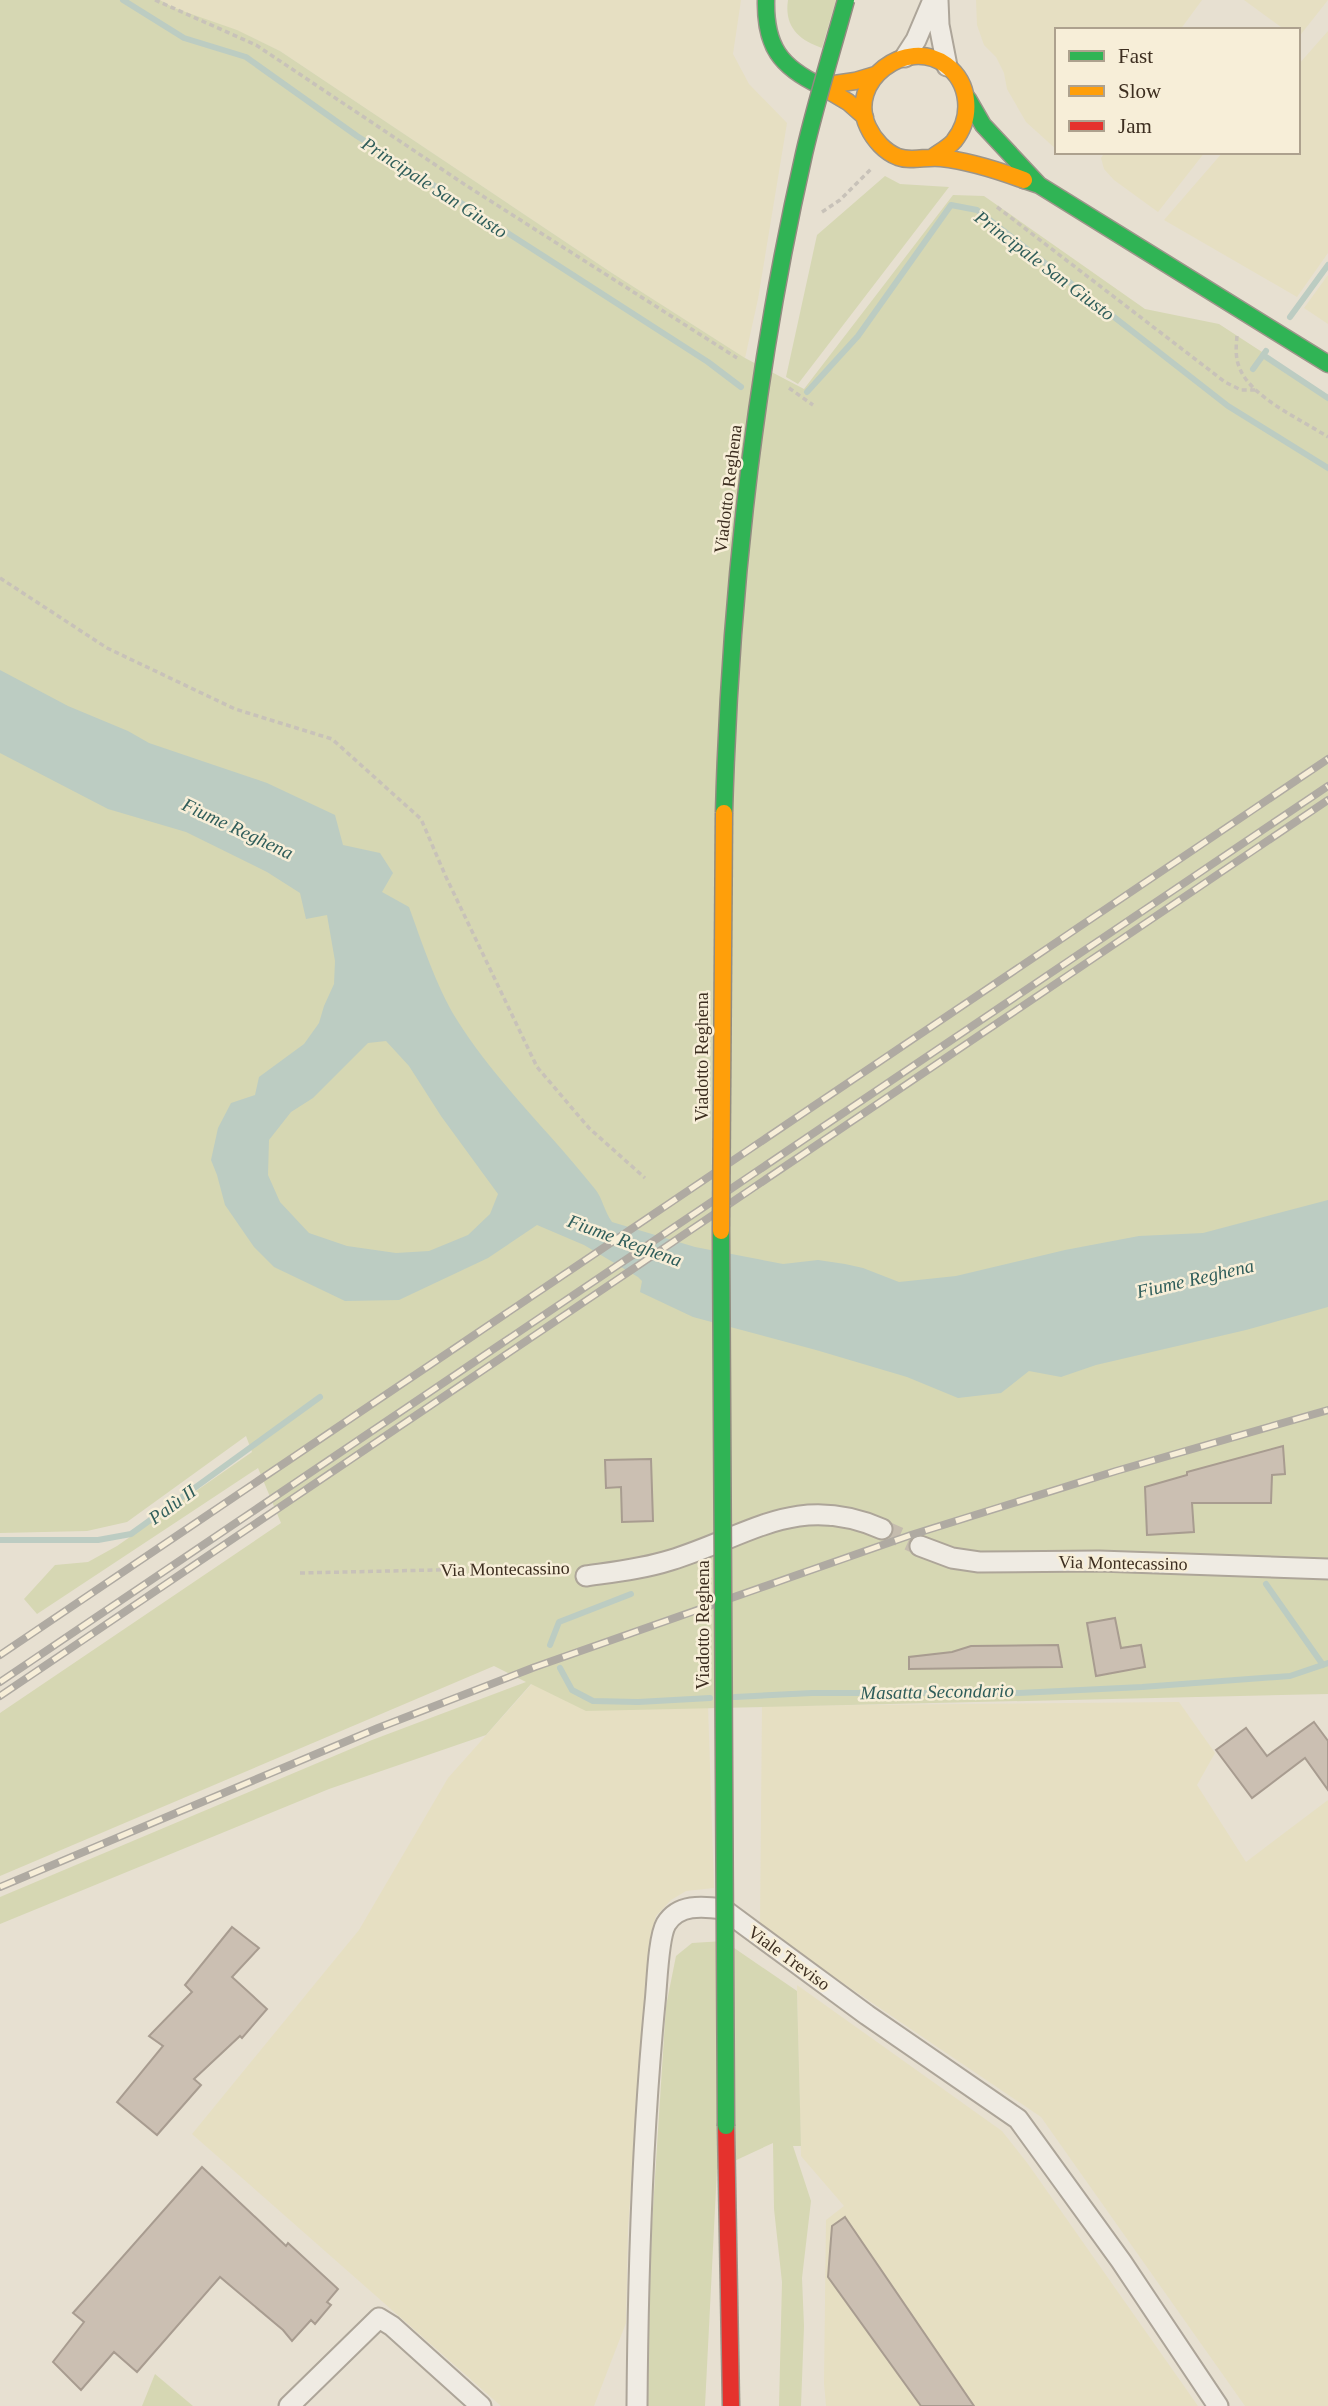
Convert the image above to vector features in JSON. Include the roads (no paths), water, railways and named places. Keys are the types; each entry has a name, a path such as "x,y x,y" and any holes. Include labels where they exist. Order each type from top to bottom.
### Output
{"main road":[{"path":"766,0 769,40 775,54 806,80 821,86 865,117"},
{"name":"Viadotto Reghena","path":"728,2178 721,1370 722,986 724,800 733,614 746,492 779,275 806,150 846,0"},
{"path":"968,99 964,128 957,140 947,150 933,157 917,160 901,158 886,151 874,139 866,124 866,90 875,75 889,63 905,57 934,58 957,75 968,99 990,133 1039,185"},
{"path":"821,86 875,75"},
{"path":"933,157 985,167 1039,185 1328,364"},
{"path":"728,2178 745,2248"},
{"path":"713,2329 714,2291 728,2178"},
{"path":"728,2178 732,2406"}],"street":[{"path":"905,57 916,40 933,0"},
{"path":"938,0 939,25 947,66"},
{"name":"Via Montecassino","path":"580,1571 622,1571 673,1559 798,1515 827,1514 858,1519 882,1530"},
{"name":"Via Montecassino","path":"920,1546 951,1558 979,1562 1099,1561 1328,1569"},
{"name":"Viale Treviso","path":"637,2406 638,2270 653,2022 661,1950 665,1926 672,1918 679,1911 701,1905 723,1909 867,2015 1018,2119 1121,2261 1218,2406"},
{"path":"289,2406 379,2318 392,2326 481,2406"}],"water":[{"name":"Fiume Reghena","path":"0,670 68,706 128,731 149,743 267,783 335,815 343,845 380,853 393,873 382,892 409,907 436,980 457,1020 506,1086 595,1189 612,1222 695,1247 783,1264 818,1260 845,1264 899,1282 956,1276 1065,1250 1139,1236 1203,1233 1328,1200 1328,1307 1246,1330 1096,1365 1061,1377 1029,1371 1001,1393 958,1398 907,1377 693,1317 640,1292 642,1281 638,1277 584,1245 537,1225 488,1258 399,1300 345,1301 274,1267 254,1247 225,1205 211,1160 218,1128 231,1103 255,1095 259,1077 304,1044 319,1023 334,984 335,961 327,915 306,919 300,893 267,872 186,832 108,809 0,753","holes":["386,1041 409,1066 441,1116 498,1194 490,1214 468,1235 429,1251 396,1253 347,1246 309,1233 280,1202 268,1175 269,1140 291,1112 313,1098 368,1043"]}],"waterway":[{"name":"Principale San Giusto","path":"123,0 184,38 246,57 357,136 708,362 741,387"},
{"name":"Principale San Giusto","path":"807,392 858,336 951,205 977,210 1228,406 1328,468"},
{"path":"1290,317 1328,265"},
{"path":"1253,369 1266,351"},
{"path":"1263,355 1328,398"},
{"name":"Palù II","path":"0,1540 98,1540 131,1534 320,1397"},
{"path":"1266,1584 1323,1665"},
{"path":"550,1645 559,1622 631,1594"},
{"name":"Masatta Secondario","path":"735,1697 812,1693 1019,1693 1142,1687 1290,1676 1328,1663"},
{"name":"Masatta Secondario","path":"560,1668 572,1690 593,1701 638,1702 710,1698"}],"tunnel":[{"path":"882,1529 920,1546"}],"railway":[{"path":"0,1655 1328,759"},
{"path":"0,1682 1328,786"},
{"path":"0,1696 1328,800"},
{"path":"0,1887 378,1728 535,1667 911,1535 1116,1471 1328,1410"}]}
